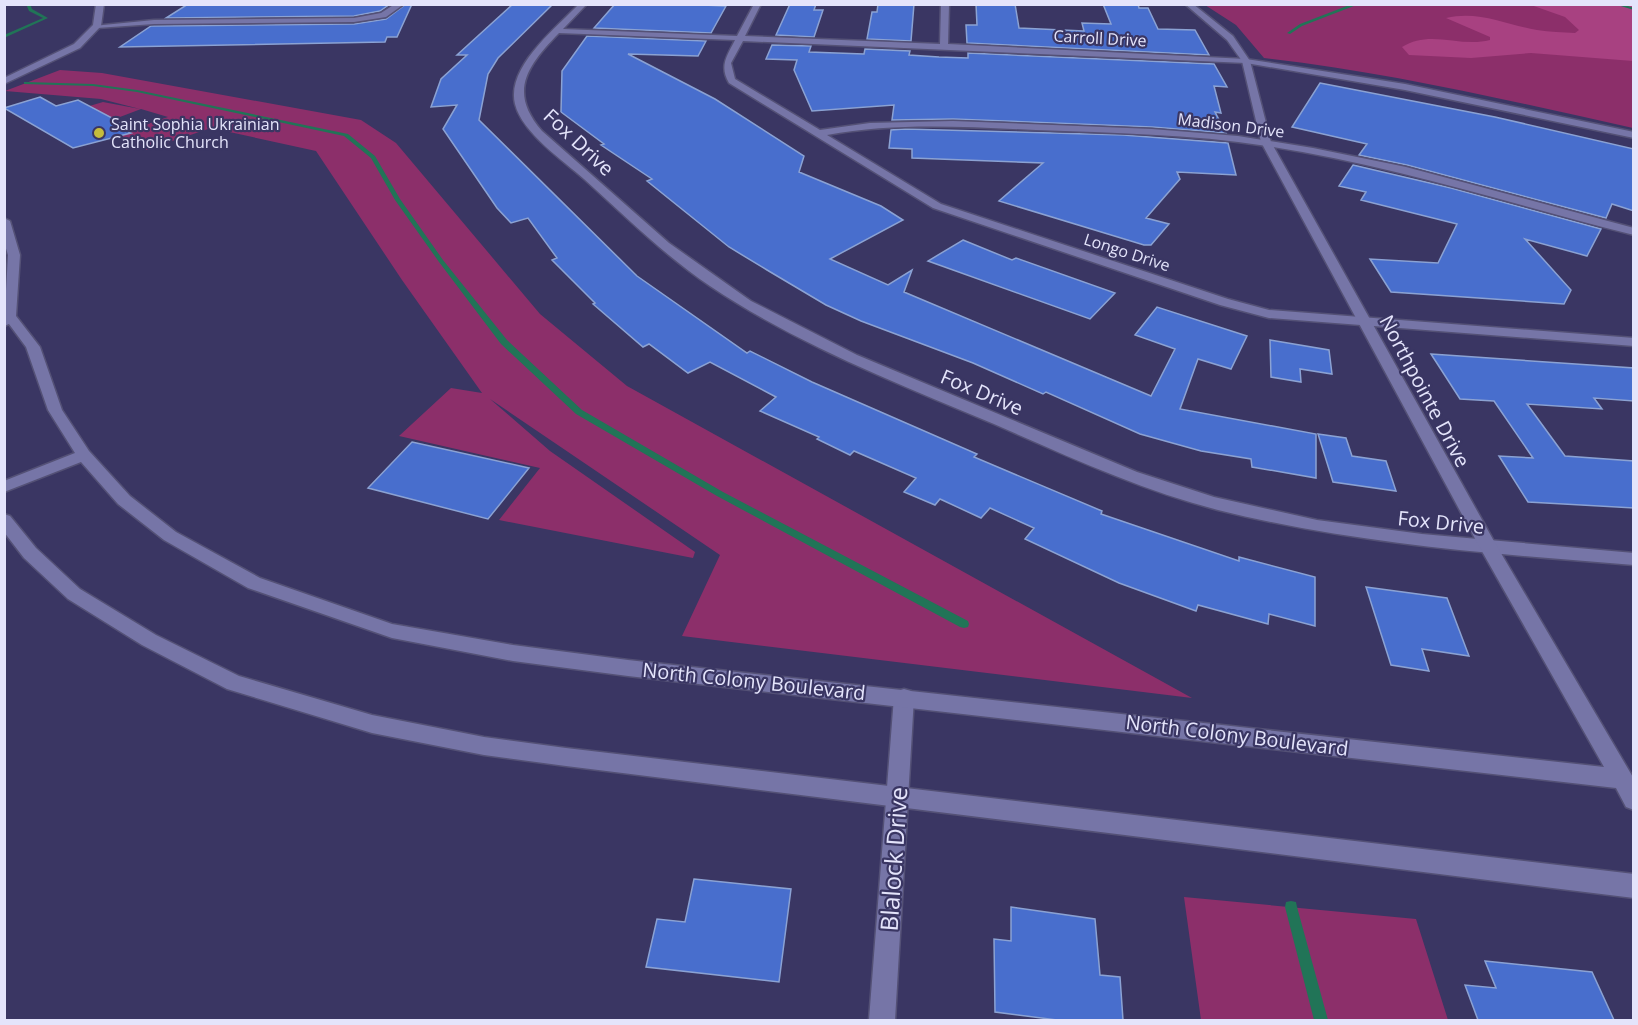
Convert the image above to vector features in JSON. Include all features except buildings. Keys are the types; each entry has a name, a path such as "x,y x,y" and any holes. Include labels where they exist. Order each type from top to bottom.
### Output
{"street":[{"path":"97,26 100,4"},
{"path":"4,82 66,54 97,26 154,22 354,20 383,15 401,4"},
{"name":"Fox Drive","path":"584,4 522,72 519,100 523,114 573,164 674,254 714,284 766,316 826,346 1122,474 1213,503 1333,531 1634,559"},
{"name":"Longo Drive","path":"758,4 727,63 728,74 732,81 815,134 937,206 1224,302 1269,314 1634,342"},
{"path":"944,46 945,4"},
{"name":"Northpointe Drive","path":"1188,4 1230,38 1246,61 1266,142 1488,546 1628,780 1634,800"},
{"name":"Carroll Drive","path":"558,32 944,46 1246,61 1427,91 1634,135"},
{"name":"Madison Drive","path":"815,134 863,124 938,123 1192,134 1266,142 1413,173 1634,232"},
{"name":"North Colony Boulevard","path":"4,221 14,255 7,319 33,347 55,410 84,455 124,500 170,536 254,583 393,631 513,653 628,668 904,697 1628,780"},
{"path":"4,487 84,455"},
{"path":"4,520 30,553 74,594 149,640 234,682 372,723 484,746 1634,886"},
{"name":"Blalock Drive","path":"882,1020 904,697"}],"shaded area":[{"path":"1205,5 1633,5 1633,128 1404,79 1264,58 1236,25"},
{"path":"1531,5 1633,5 1633,61 1531,53 1471,58 1409,55 1402,47 1423,39 1468,42 1490,40 1490,37 1446,18 1458,16 1481,17 1542,31 1575,33 1579,30 1565,17"},
{"path":"60,70 102,73 361,120 396,143 540,314 627,386 1192,698 682,636 720,555 490,399 550,451 695,552 693,558 499,520 540,468 399,436 451,388 482,393 402,280 316,151 211,128 146,150 118,134 168,117 141,109 112,120 86,107 103,102 140,109 101,99 5,91"},
{"path":"1184,897 1416,919 1448,1020 1201,1020"}],"waterway":[{"path":"4,37 46,18 30,10 28,4"},
{"path":"1289,33 1301,25 1357,4"},
{"path":"1616,4 1634,9"},
{"path":"26,83 93,85 137,91 346,135 373,157 397,199 441,261 504,342 579,412 720,494 964,624"},
{"path":"1291,907 1321,1020"}],"place":[{"name":"Saint Sophia Ukrainian Catholic Church","path":"99,133"}]}
